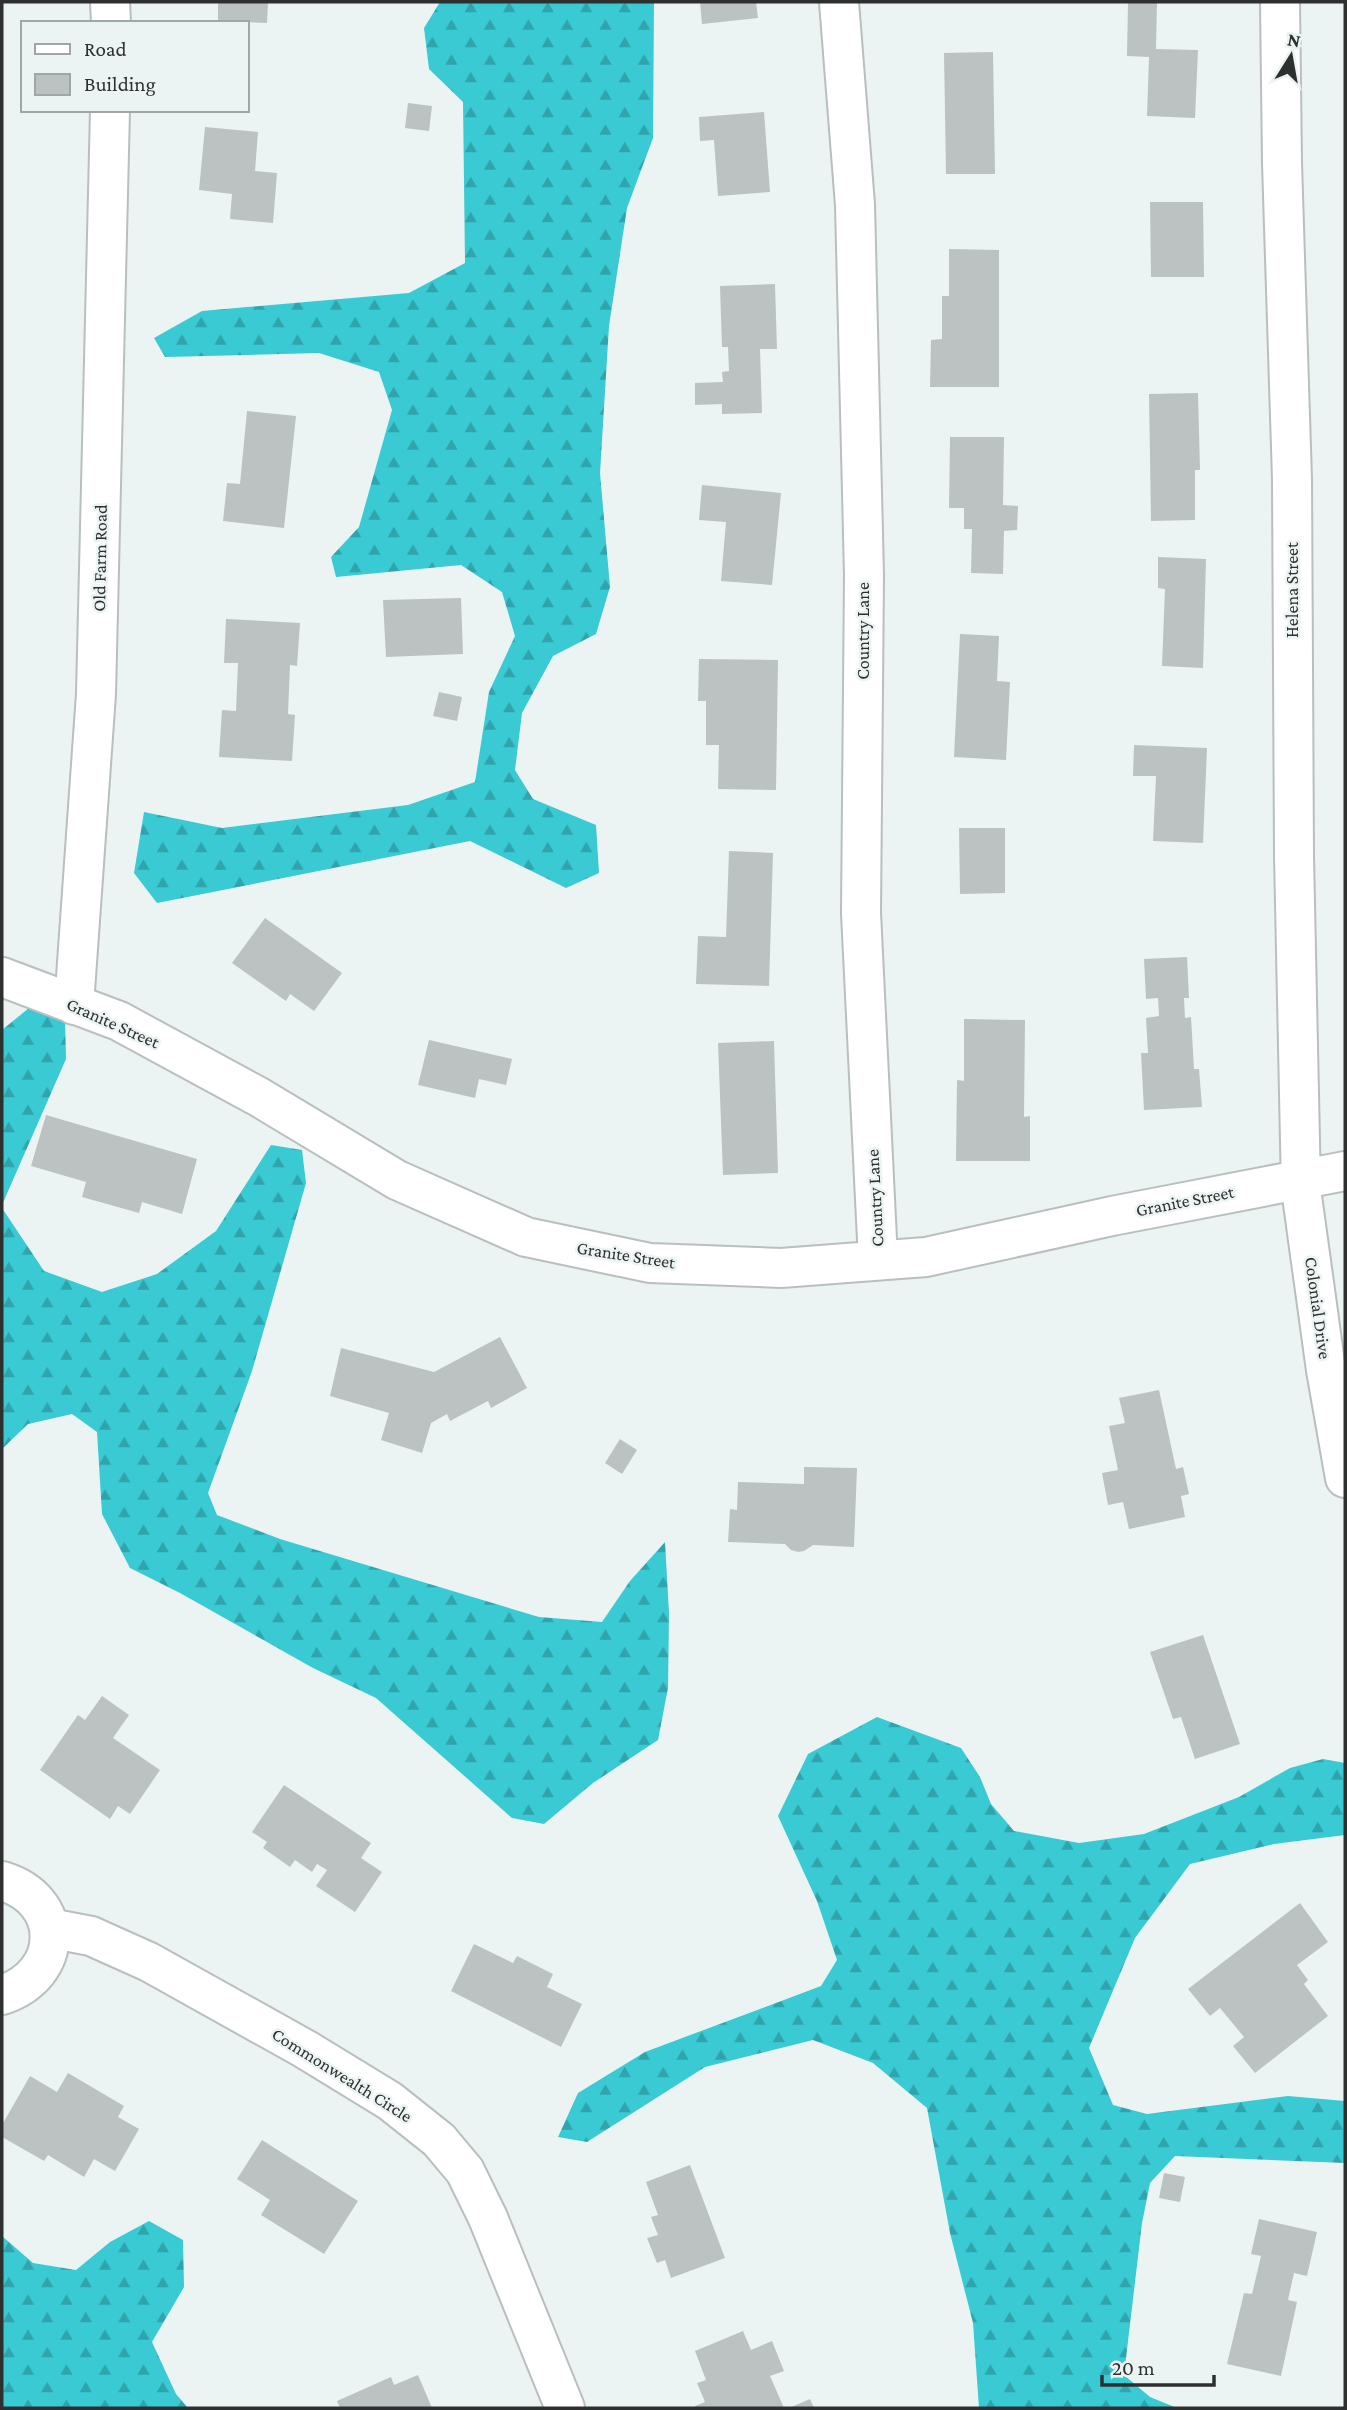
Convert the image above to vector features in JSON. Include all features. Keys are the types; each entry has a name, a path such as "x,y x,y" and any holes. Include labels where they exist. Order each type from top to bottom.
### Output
{"street":[{"path":"110,2 111,21"},
{"name":"Country Lane","path":"839,2 855,205 864,575 861,913 878,1260"},
{"name":"Helena Street","path":"1280,2 1292,479 1294,856 1301,1179"},
{"name":"Old Farm Road","path":"74,1004 96,694 110,112"},
{"name":"Granite Street","path":"2,977 118,1021 259,1097 397,1180 526,1237 650,1263 781,1268 926,1257 1112,1216 1345,1171"},
{"name":"Colonial Drive","path":"1301,1179 1326,1370 1345,1478"},
{"path":"2,1881 17,1885 32,1896 43,1911 49,1928 49,1947 44,1964 33,1979 19,1990 2,1995"},
{"name":"Commonwealth Circle","path":"49,1928 91,1936 149,1962 390,2101 439,2140 465,2171 488,2218 565,2408"}],"green space":[{"path":"440,2 654,2 653,138 627,208 609,326 600,473 610,587 596,634 553,656 522,713 515,770 533,799 596,825 599,873 566,888 470,841 157,903 134,873 144,812 222,828 408,805 475,782 489,692 515,636 502,592 461,565 336,577 331,557 359,527 392,410 379,372 319,353 165,357 154,338 202,311 409,293 465,263 463,102 429,69 424,28"},
{"path":"29,1008 65,1018 66,1059 2,1205 2,1030"},
{"path":"271,1145 302,1150 306,1183 252,1371 208,1493 217,1515 280,1539 539,1617 602,1622 630,1581 665,1542 669,1613 668,1688 658,1740 593,1783 544,1824 512,1818 376,1698 313,1668 130,1568 102,1514 97,1432 72,1414 28,1424 2,1449 2,1208 44,1271 102,1292 157,1274 216,1231"},
{"path":"877,1717 961,1748 980,1777 991,1804 1014,1831 1079,1843 1144,1834 1239,1797 1290,1768 1323,1759 1345,1763 1345,1835 1274,1844 1190,1864 1135,1938 1089,2048 1113,2105 1147,2114 1288,2096 1345,2101 1345,2163 1175,2156 1150,2183 1142,2223 1124,2375 1150,2397 1177,2408 979,2408 973,2323 950,2233 927,2108 873,2063 813,2040 705,2067 587,2142 558,2137 578,2093 645,2052 821,1986 837,1960 817,1901 778,1816 808,1754"},
{"path":"149,2221 183,2240 184,2287 152,2342 176,2394 188,2408 2,2408 2,2236 33,2263 76,2270 110,2242"}],"building":[{"path":"218,2 268,2 267,23 218,21"},
{"path":"700,2 756,2 758,18 702,24"},
{"path":"1128,2 1157,2 1156,49 1198,50 1195,118 1147,116 1149,57 1127,56"},
{"path":"993,52 995,174 946,174 944,53"},
{"path":"408,103 432,106 429,131 405,128"},
{"path":"764,112 770,192 718,196 714,140 700,141 699,117"},
{"path":"205,127 258,132 255,171 277,173 273,223 230,219 232,194 199,190"},
{"path":"1150,202 1203,202 1204,277 1151,277"},
{"path":"949,249 999,250 999,387 930,387 931,340 942,339 942,296 949,296"},
{"path":"775,284 777,349 760,349 762,413 722,414 722,404 695,405 695,383 723,382 722,372 729,371 728,347 722,347 720,286"},
{"path":"1198,393 1200,470 1195,470 1195,520 1151,521 1149,394"},
{"path":"247,411 296,416 284,528 223,521 227,483 240,484"},
{"path":"950,437 1004,437 1003,505 1018,506 1017,530 1004,531 1003,574 971,573 972,529 964,529 964,508 949,508"},
{"path":"702,485 781,493 772,585 721,581 726,522 699,520"},
{"path":"1158,557 1206,559 1203,668 1162,666 1165,589 1158,588"},
{"path":"461,598 463,654 386,657 383,600"},
{"path":"226,619 300,623 297,666 290,665 288,714 295,715 292,761 219,757 222,710 236,711 238,663 224,663"},
{"path":"960,634 999,636 997,681 1010,682 1006,760 954,757"},
{"path":"699,659 778,660 776,790 718,789 719,745 706,745 706,701 698,701"},
{"path":"439,692 462,697 457,721 433,716"},
{"path":"1134,745 1207,748 1203,843 1153,841 1156,776 1133,776"},
{"path":"959,828 1005,828 1005,893 960,894"},
{"path":"729,851 773,853 769,986 696,984 698,936 726,937"},
{"path":"265,918 342,973 314,1011 290,994 286,1001 232,963"},
{"path":"1187,957 1189,998 1184,998 1185,1018 1191,1017 1194,1069 1199,1069 1202,1107 1144,1110 1141,1053 1148,1053 1146,1018 1159,1016 1158,998 1146,999 1144,959"},
{"path":"964,1019 1025,1020 1024,1117 1030,1116 1030,1161 956,1161 957,1080 964,1081"},
{"path":"429,1040 512,1059 506,1085 479,1079 475,1098 418,1085"},
{"path":"774,1041 778,1173 723,1175 718,1043"},
{"path":"46,1115 197,1159 182,1214 142,1202 139,1213 82,1197 86,1182 31,1166"},
{"path":"500,1337 527,1388 491,1408 488,1401 450,1421 447,1414 431,1423 422,1453 381,1440 389,1413 330,1396 341,1348 434,1372"},
{"path":"1159,1390 1176,1469 1183,1467 1189,1494 1181,1496 1185,1517 1129,1529 1123,1502 1108,1505 1102,1473 1118,1470 1109,1426 1125,1423 1119,1398"},
{"path":"620,1439 637,1450 622,1474 605,1463"},
{"path":"804,1467 857,1468 854,1547 813,1545 798,1552 785,1544 728,1542 730,1509 737,1510 738,1482 804,1484"},
{"path":"1203,1635 1240,1744 1195,1759 1181,1717 1173,1719 1150,1652"},
{"path":"102,1696 129,1715 113,1738 160,1770 130,1814 118,1806 110,1819 40,1770 78,1715 85,1720"},
{"path":"284,1785 371,1843 361,1858 382,1872 355,1912 316,1886 327,1870 317,1864 312,1872 295,1860 290,1867 263,1848 267,1842 252,1832"},
{"path":"1300,1903 1328,1942 1297,1965 1308,1980 1304,1984 1328,2016 1255,2073 1233,2046 1244,2037 1220,2008 1210,2016 1188,1989"},
{"path":"474,1944 513,1963 517,1956 553,1974 547,1987 582,2004 561,2047 451,1991"},
{"path":"68,2073 124,2106 118,2117 139,2129 115,2171 94,2159 84,2177 48,2155 44,2161 2,2137 2,2125 30,2076 57,2092"},
{"path":"262,2140 358,2201 324,2254 261,2215 270,2200 237,2179"},
{"path":"690,2165 725,2258 671,2278 665,2260 657,2263 647,2238 658,2235 651,2217 658,2215 646,2182"},
{"path":"1164,2173 1185,2177 1180,2202 1159,2198"},
{"path":"1259,2219 1317,2232 1307,2276 1294,2273 1288,2300 1297,2302 1281,2376 1227,2364 1244,2293 1252,2294 1261,2256 1251,2254"},
{"path":"743,2331 751,2350 772,2341 784,2371 770,2376 784,2408 696,2408 695,2406 705,2402 697,2383 706,2380 695,2351"},
{"path":"418,2375 432,2408 340,2408 337,2401 391,2377 394,2385"},
{"path":"810,2399 814,2408 789,2408"}]}
